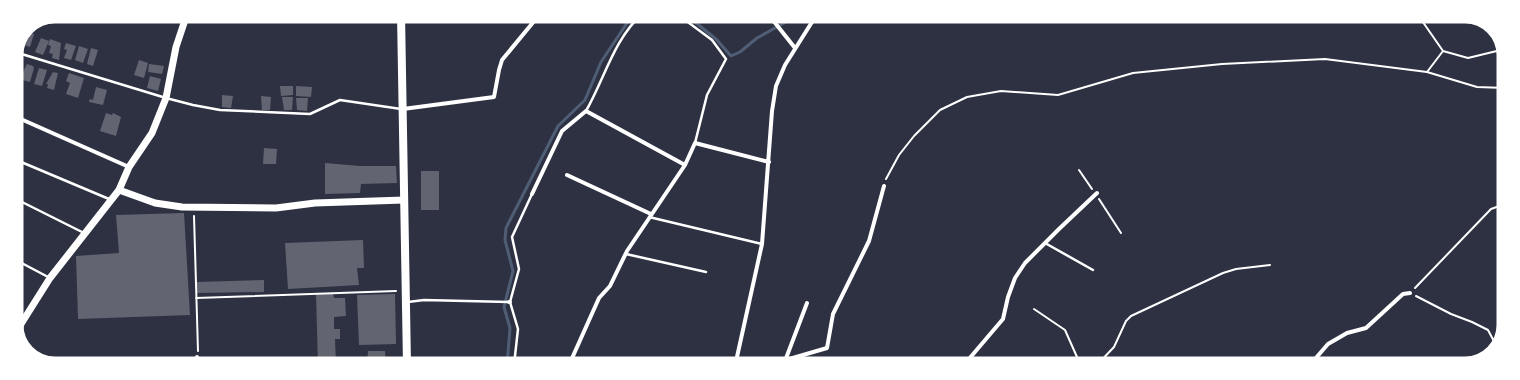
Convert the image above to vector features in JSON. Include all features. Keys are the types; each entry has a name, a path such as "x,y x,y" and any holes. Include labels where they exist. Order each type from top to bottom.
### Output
{"main road":[{"path":"400,21 407,359"}],"street":[{"path":"21,324 50,278 118,190 129,167 152,133 166,98 176,47 185,21"},
{"path":"402,110 494,97 498,70 502,60 534,21"},
{"path":"773,21 795,48"},
{"path":"736,359 762,244 772,111 776,86 795,48 812,21"},
{"path":"532,194 562,131 586,111 685,165"},
{"path":"21,119 129,167"},
{"path":"573,359 599,298 610,286 626,254 650,215 685,165 695,143 769,162"},
{"path":"567,175 650,215"},
{"path":"792,359 828,348 833,314 869,241 884,186"},
{"path":"118,190 155,202 193,207 276,208 315,203 404,200"},
{"path":"969,359 1003,320 1008,297 1015,278 1024,264 1096,194"},
{"path":"1315,359 1328,344 1347,333 1366,328 1403,294 1410,293"},
{"path":"786,359 807,303"}],"lane":[{"path":"586,111 605,71 634,21"},
{"path":"686,21 712,40 726,59 708,95 695,143"},
{"path":"21,54 193,105 228,110 310,114 340,100 402,110"},
{"path":"21,162 111,200"},
{"path":"515,359 518,329 509,302 519,270 512,237 532,194"},
{"path":"21,201 85,233"},
{"path":"650,215 762,244"},
{"path":"1045,243 1093,270"},
{"path":"626,254 706,272"},
{"path":"21,263 50,278"},
{"path":"405,302 424,300 509,302"}],"path":[{"path":"1422,21 1443,51 1468,58 1499,51"},
{"path":"1427,72 1443,51"},
{"path":"884,186 899,155 930,119 940,110 960,100 983,93 1001,91 1058,95 1133,73 1222,64 1325,59 1427,72 1477,87 1499,88"},
{"path":"1079,170 1121,233"},
{"path":"1494,342 1488,330 1451,314 1410,293 1491,209 1499,206"},
{"path":"193,207 197,356"},
{"path":"1103,359 1114,347 1123,326 1131,316 1223,272 1270,264"},
{"path":"196,298 405,291"},
{"path":"1034,309 1065,330 1078,359"}],"building":[{"path":"30,32 34,34 30,47 23,45"},
{"path":"41,38 49,41 43,55 35,52"},
{"path":"50,39 61,43 59,60 52,58 53,54 49,53 51,46 48,45"},
{"path":"66,43 76,46 71,60 64,58 67,50 64,49"},
{"path":"79,46 88,49 83,63 75,60"},
{"path":"91,48 98,50 93,66 87,64"},
{"path":"139,60 148,63 144,78 134,75"},
{"path":"27,64 33,66 34,68 30,82 22,80 23,76 21,76"},
{"path":"149,64 164,66 162,74 148,72"},
{"path":"39,68 47,70 42,86 34,84"},
{"path":"53,72 58,73 54,90 47,88 48,84 46,84"},
{"path":"69,73 84,78 78,98 66,94 70,83 66,81"},
{"path":"150,76 161,79 158,91 147,88"},
{"path":"280,86 293,86 293,95 281,96"},
{"path":"296,86 312,87 311,97 296,96"},
{"path":"96,87 107,90 103,105 89,102 90,99 93,100"},
{"path":"222,95 233,96 231,108 222,107"},
{"path":"261,96 271,97 270,110 262,110"},
{"path":"282,97 293,97 292,110 284,110"},
{"path":"296,98 308,98 307,111 297,110"},
{"path":"106,113 112,115 113,113 121,117 116,136 100,131"},
{"path":"264,148 277,149 276,164 263,164"},
{"path":"325,163 360,166 396,166 397,183 361,184 360,193 325,194"},
{"path":"421,171 439,171 439,210 421,210"},
{"path":"184,213 190,315 78,319 76,256 119,253 116,215"},
{"path":"363,240 364,268 357,268 359,285 288,289 285,243"},
{"path":"264,280 264,292 197,293 197,282"},
{"path":"333,293 334,298 345,298 346,316 334,317 334,329 340,329 340,339 335,339 336,359 318,359 316,294"},
{"path":"395,294 396,344 359,345 357,295"},
{"path":"368,351 385,351 386,359 367,359"}],"waterway":[{"path":"507,359 510,328 504,307 513,271 505,240 506,228 558,126 585,100 601,62 628,21"},
{"path":"694,21 716,39 731,56 740,52 757,38 787,21"}]}
